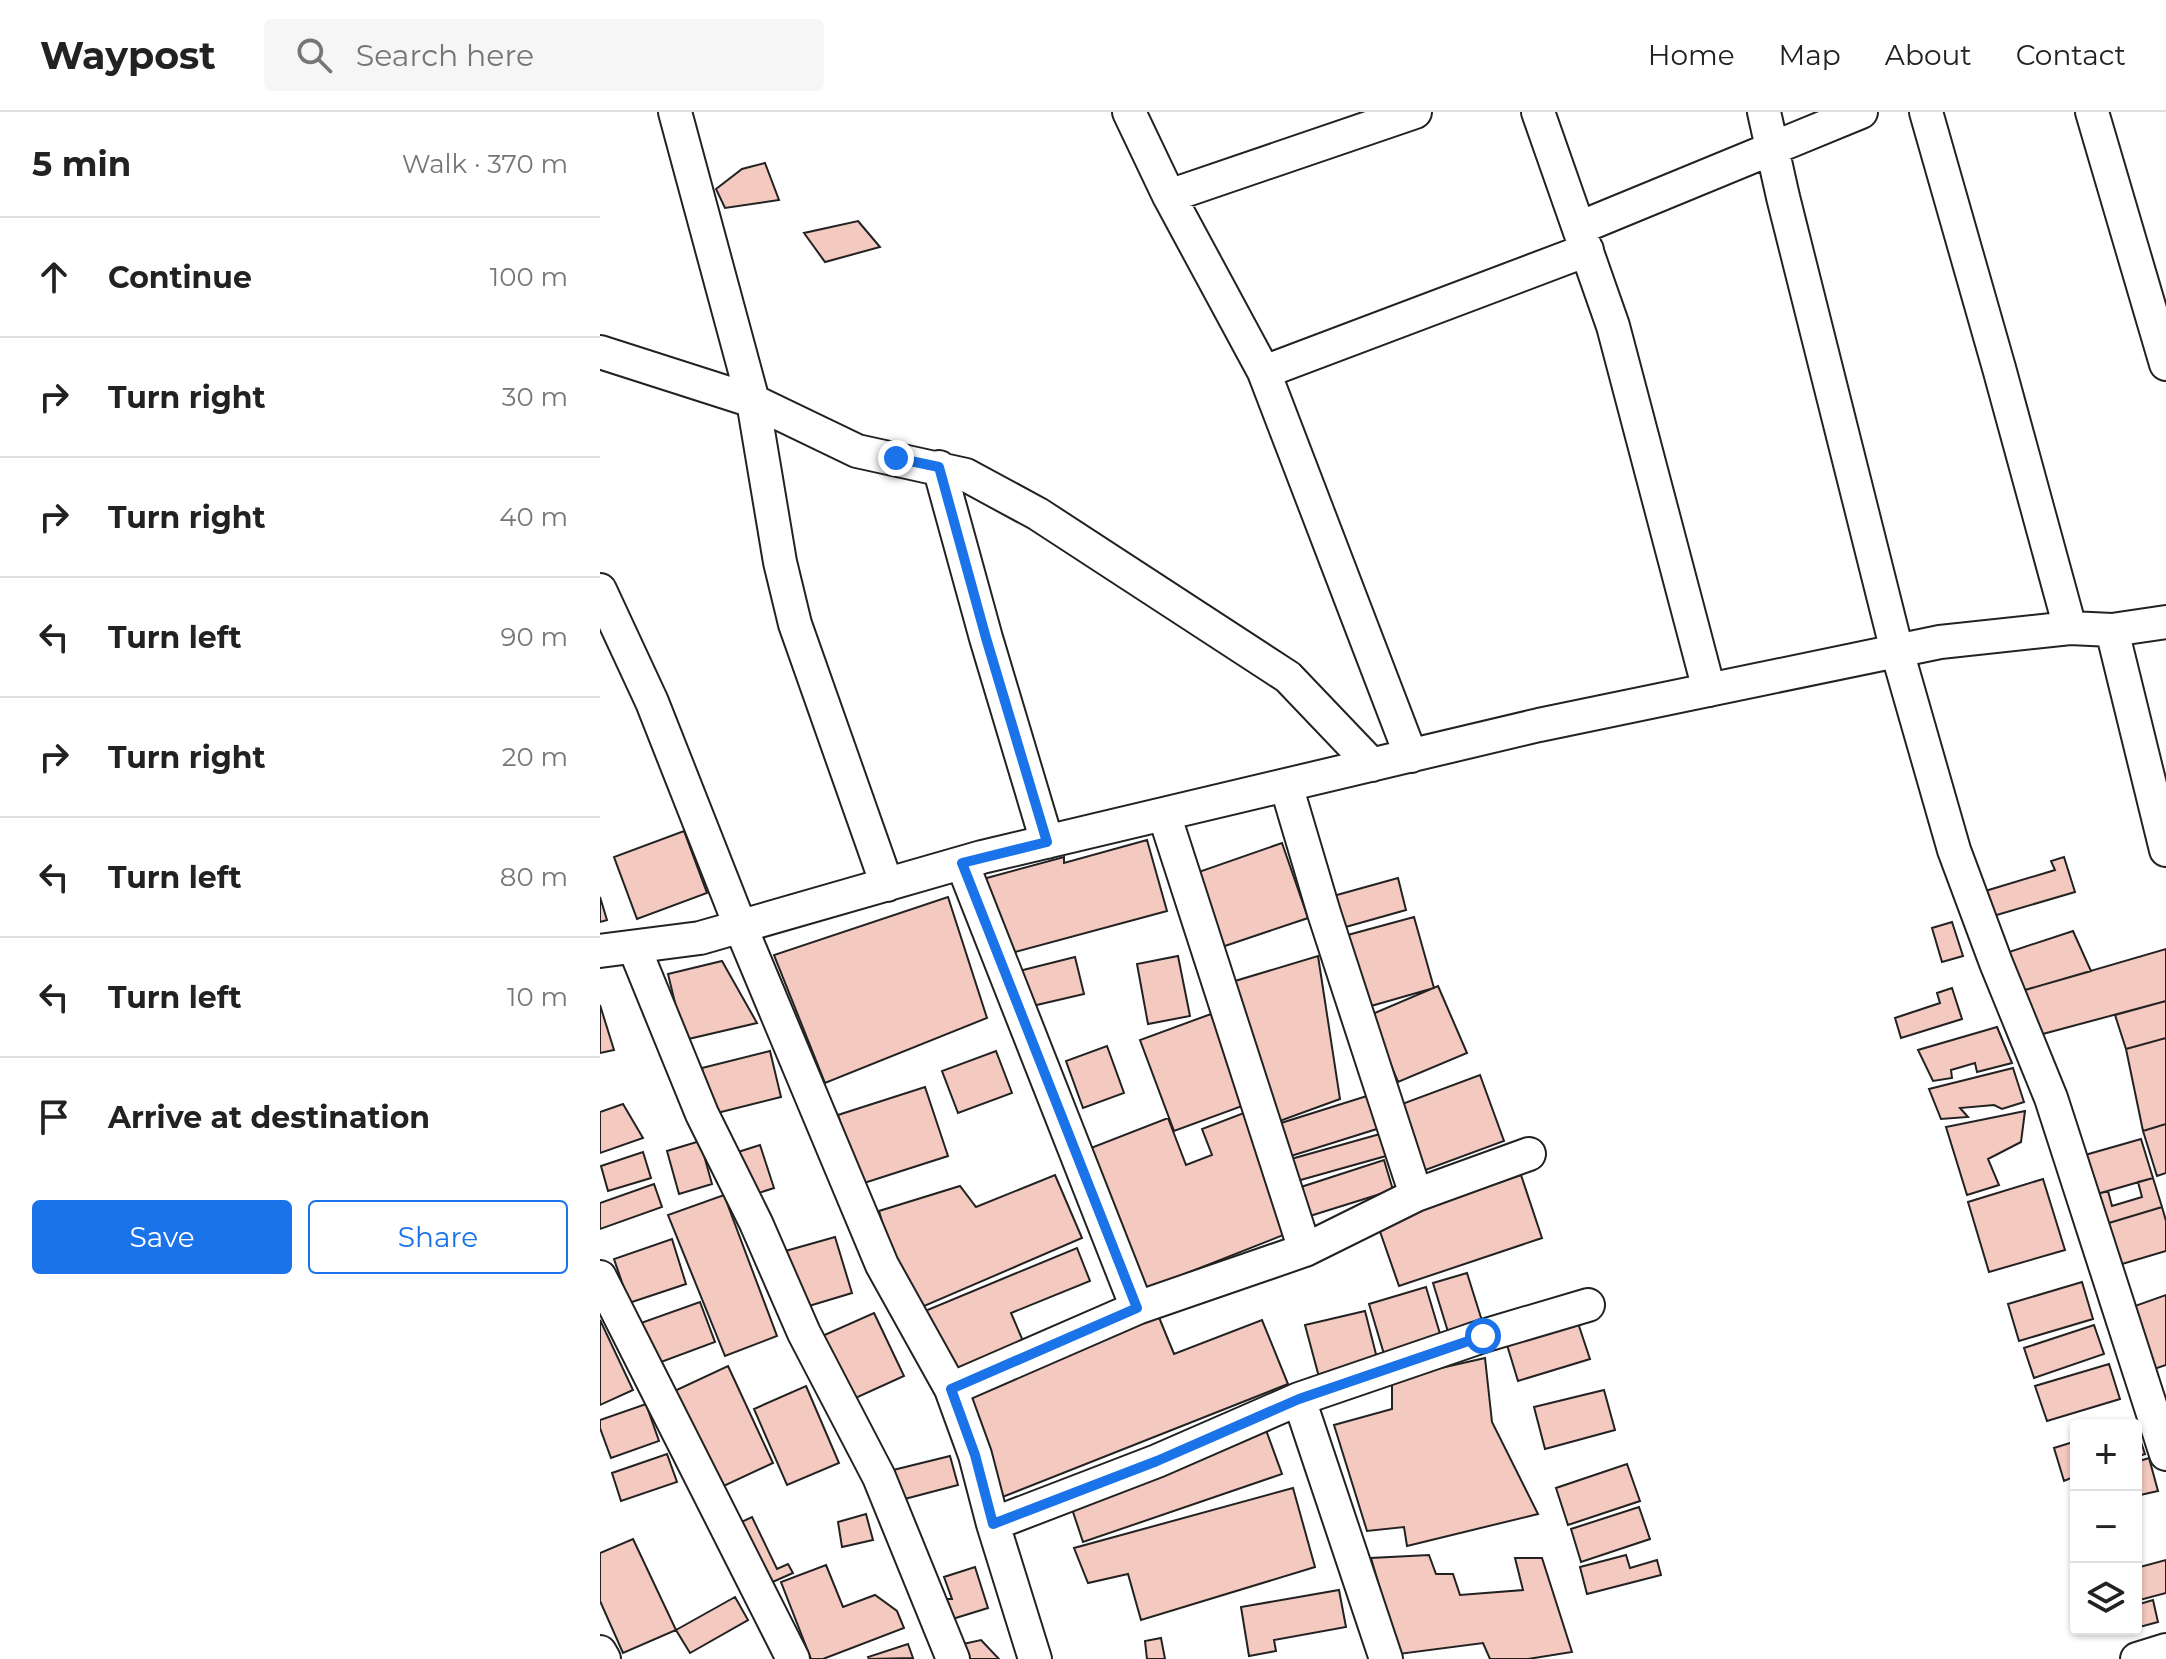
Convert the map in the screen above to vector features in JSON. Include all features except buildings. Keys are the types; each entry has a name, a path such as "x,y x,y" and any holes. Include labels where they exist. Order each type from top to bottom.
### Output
{"street":[{"path":"675,112 753,401 780,562 795,624 887,885"},
{"path":"1129,112 1169,196 1264,372 1411,756"},
{"path":"1169,196 1345,123 1415,112"},
{"path":"1538,112 1613,326 1709,690"},
{"path":"1764,112 1897,651 1954,850 2051,1098 2156,1390 2166,1454"},
{"path":"1264,372 1583,239 1771,148 1861,112"},
{"path":"1926,112 2070,628"},
{"path":"2092,112 2166,364"},
{"path":"600,352 753,401 857,451 966,475 1038,514 1288,677 1372,765"},
{"path":"939,467 1047,842"},
{"path":"600,590 652,702 741,928 882,1265 951,1389 975,1455 1035,1659"},
{"path":"600,951 700,938 962,863 1539,725 1940,642 2070,628 2112,630 2166,622"},
{"path":"2112,630 2166,850"},
{"path":"1286,785 1324,913 1416,1195"},
{"path":"1164,814 1305,1250"},
{"path":"962,863 1137,1308"},
{"path":"634,947 702,1114 756,1223 804,1333 879,1477 953,1659"},
{"path":"951,1389 1137,1308 1305,1250 1416,1195 1529,1154"},
{"path":"600,1277 793,1659"},
{"path":"993,1524 1157,1461 1299,1399 1483,1336 1588,1305"},
{"path":"1299,1399 1386,1659"},
{"path":"2137,1659 2166,1650"},
{"path":"600,1652 604,1659"}],"route":[{"path":"896,458 939,467 1047,842 962,863 1137,1308 951,1389 975,1455 993,1524 1157,1461 1299,1399 1483,1336"}]}
